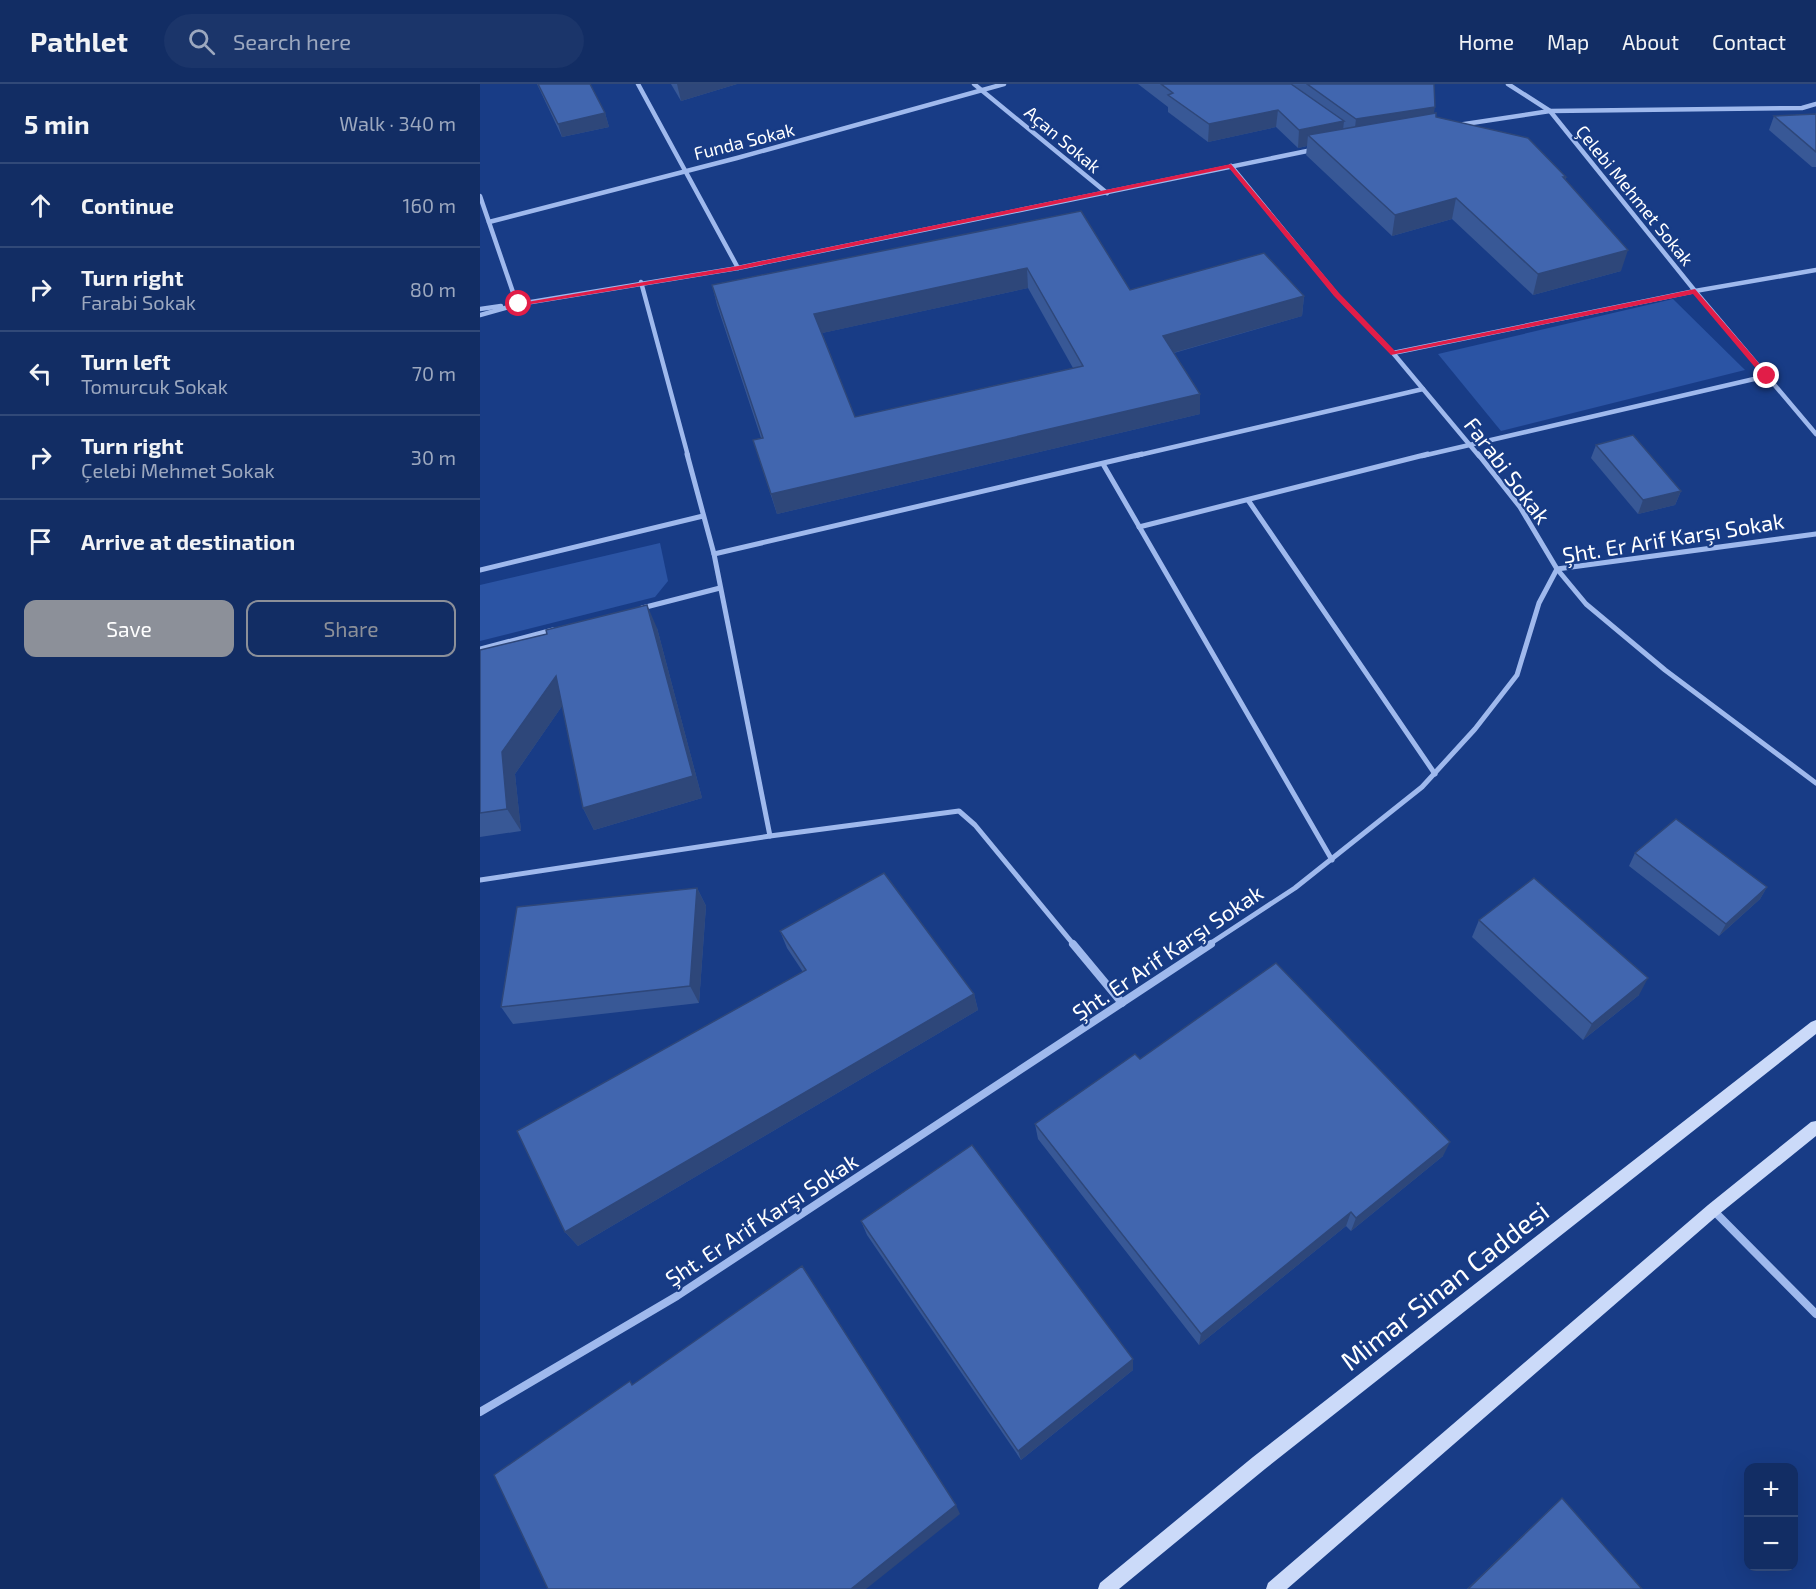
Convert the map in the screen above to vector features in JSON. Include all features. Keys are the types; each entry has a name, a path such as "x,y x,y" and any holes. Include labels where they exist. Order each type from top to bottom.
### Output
{"main road":[{"name":"Mimar Sinan Caddesi","path":"1106,1589 1259,1463 1816,1026"},
{"path":"1274,1589 1713,1210 1816,1127"}],"street":[{"path":"638,84 738,268"},
{"name":"Açan Sokak","path":"974,84 1107,194"},
{"name":"Funda Sokak","path":"489,222 737,158 1004,84"},
{"name":"Çelebi Mehmet Sokak","path":"1508,84 1550,111 1695,291 1816,434"},
{"path":"1802,108 1816,104"},
{"path":"1457,125 1550,111 1802,108 1816,110"},
{"path":"480,309 738,268 1107,194 1320,148"},
{"name":"Farabi Sokak","path":"1231,166 1337,295 1393,353 1470,444 1520,507 1557,569 1586,604 1665,670 1782,760 1816,783"},
{"path":"480,196 519,304"},
{"path":"1393,353 1695,291 1816,270"},
{"path":"641,282 714,554 770,836"},
{"path":"480,315 519,304"},
{"path":"1140,527 1470,444 1767,376"},
{"path":"714,554 1423,389"},
{"path":"1103,464 1332,860"},
{"path":"1248,500 1435,774"},
{"path":"480,570 703,516"},
{"name":"Şht. Er Arif Karşı Sokak","path":"480,1412 677,1296 1122,1004 1295,888 1332,860 1435,774 1517,675 1539,603 1557,569 1816,534"},
{"path":"640,609 720,588"},
{"path":"480,649 560,629"},
{"path":"480,880 770,836 959,812 975,825 1122,1004"},
{"path":"1713,1210 1816,1314"}],"shaded area":[{"path":"1673,299 1745,370 1501,431 1438,354"},
{"path":"660,543 668,581 655,597 480,641 480,585"}],"building":[{"path":"538,84 590,84 605,113 558,124"},
{"path":"1161,84 1291,84 1344,121 1299,130 1278,110 1209,124 1168,95 1173,93"},
{"path":"1307,84 1434,84 1435,107 1356,119"},
{"path":"1436,113 1436,117 1528,138 1566,177 1563,177 1628,250 1538,274 1456,198 1395,215 1308,135"},
{"path":"1816,114 1816,152 1774,116"},
{"path":"1081,211 1130,290 1264,253 1304,296 1163,336 1200,394 771,494 753,440 763,438 712,285","holes":["1027,268 1083,366 855,417 814,314"]},
{"path":"1633,435 1681,491 1643,500 1596,445"},
{"path":"647,605 693,776 583,808 556,676 502,752 507,809 480,813 480,650 547,634 546,630"},
{"path":"1676,819 1767,887 1726,924 1635,853"},
{"path":"884,873 974,994 565,1232 517,1131 806,970 780,931"},
{"path":"1534,878 1648,978 1592,1024 1479,920"},
{"path":"697,888 690,986 501,1007 517,907"},
{"path":"1276,963 1450,1142 1356,1218 1351,1212 1201,1334 1035,1124 1135,1054 1140,1059"},
{"path":"972,1145 1133,1359 1018,1451 861,1221"},
{"path":"802,1266 956,1505 851,1589 548,1589 494,1475 630,1381 632,1385"},
{"path":"1562,1498 1642,1589 1468,1589"}],"route":[{"path":"519,304 641,282 738,268 1107,194 1231,166 1337,295 1393,353 1695,291 1767,376"}]}
